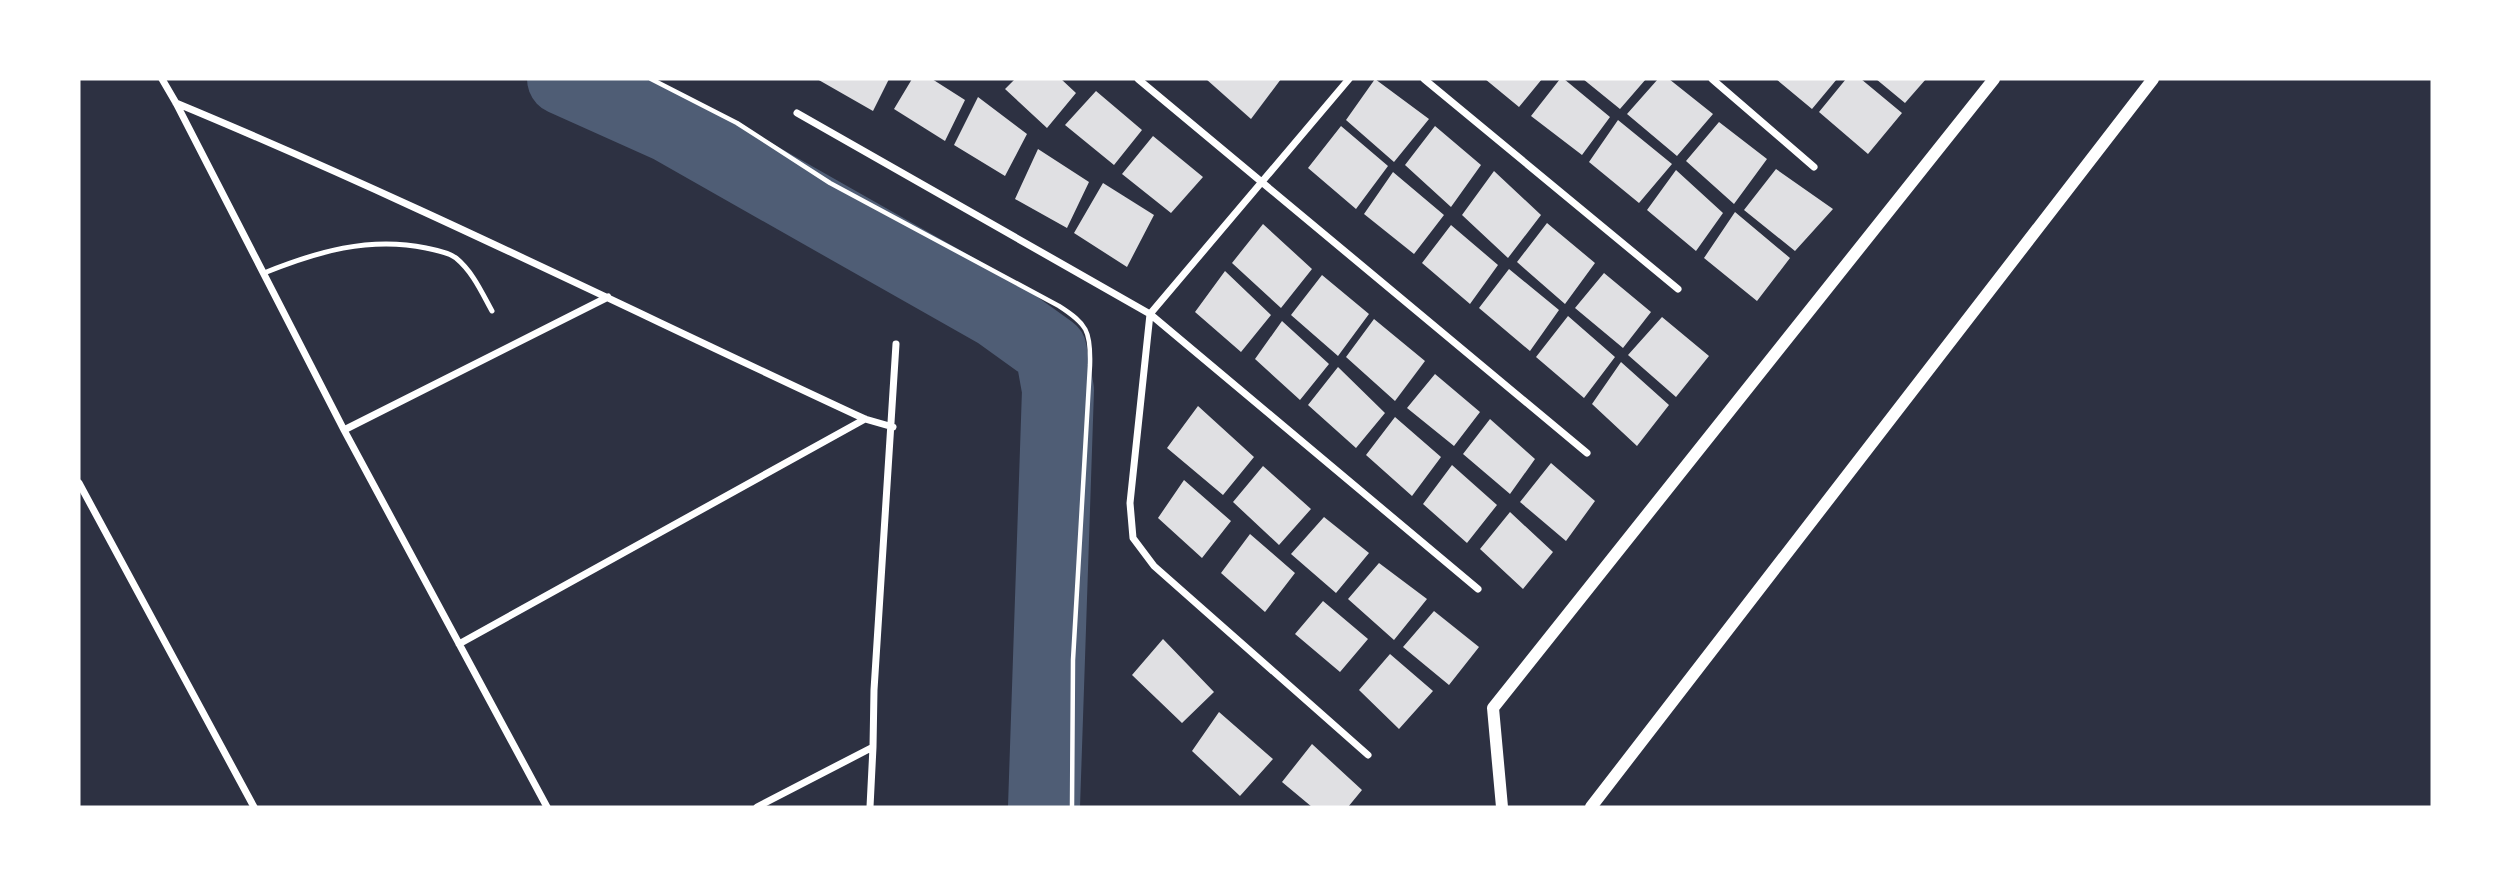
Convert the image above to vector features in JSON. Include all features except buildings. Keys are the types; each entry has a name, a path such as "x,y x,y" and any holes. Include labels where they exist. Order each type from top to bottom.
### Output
{"street":[{"path":"162,79 344,430 547,807"},
{"path":"1138,79 1587,453"},
{"path":"1349,79 1150,314 1130,503 1133,538 1154,566 1368,755"},
{"path":"1424,79 1678,289"},
{"path":"1712,79 1814,167"},
{"path":"1502,807 1493,708 1994,79"},
{"path":"1591,807 2153,79"},
{"path":"176,103 281,147 865,419 893,427"},
{"path":"797,113 1150,314 1478,589"},
{"path":"344,430 608,297"},
{"path":"870,807 874,690 897,344"},
{"path":"459,644 865,419"},
{"path":"79,483 254,807"},
{"path":"757,807 873,747"}],"lane":[{"path":"264,273 307,256 348,245 410,245 453,256 469,270 492,311"}],"path":[{"path":"650,79 737,123 830,183 1059,306 1079,319 1088,331 1091,344 1073,660 1072,807"}],"waterway":[{"path":"563,79 670,127 998,313 1051,351 1058,390 1044,807"}]}
